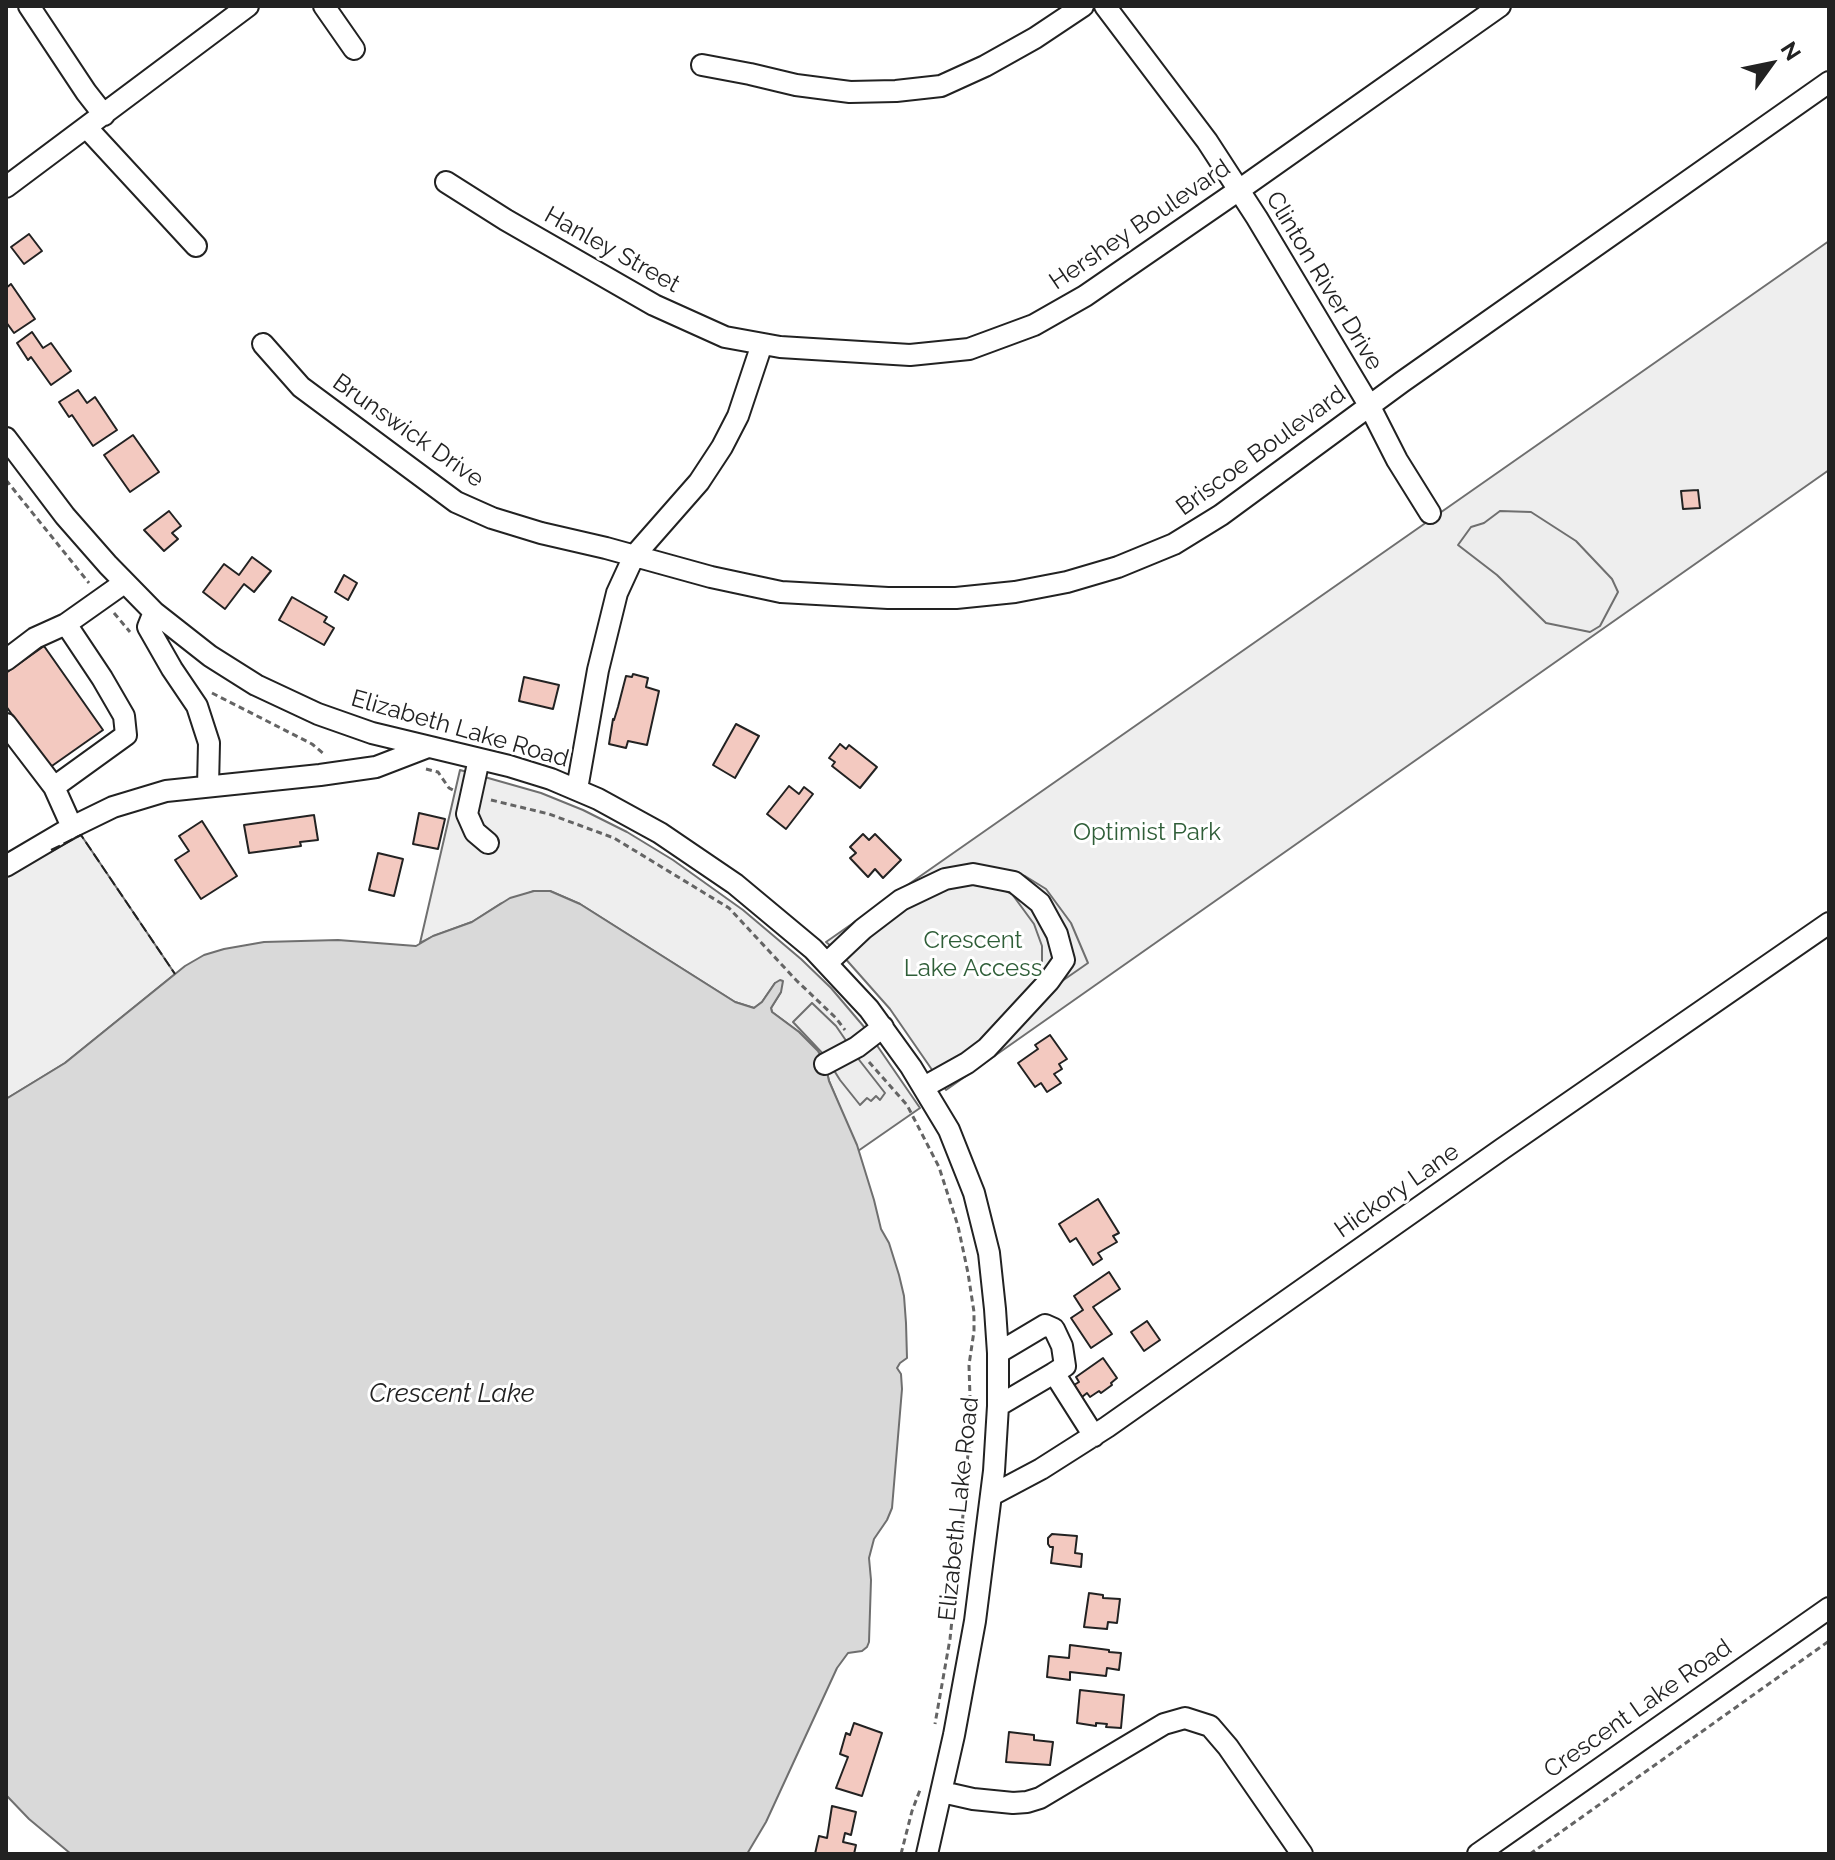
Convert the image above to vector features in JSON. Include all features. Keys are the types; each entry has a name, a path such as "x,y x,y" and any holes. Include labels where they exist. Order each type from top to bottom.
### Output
{"street":[{"path":"29,6 104,115"},
{"path":"6,187 248,6"},
{"path":"324,6 354,49"},
{"path":"702,65 796,85 850,92 941,86 1023,45 1083,6"},
{"name":"Clinton River Drive","path":"1105,6 1207,141 1239,190 1369,405 1397,460 1430,513"},
{"name":"Hershey Boulevard","path":"762,344 910,355 969,349 1034,325 1085,296 1500,6"},
{"name":"Briscoe Boulevard","path":"634,556 781,592 840,596 956,598 1015,592 1067,582 1118,567 1174,544 1221,515 1369,405 1829,82"},
{"path":"87,128 196,246"},
{"name":"Hanley Street","path":"446,182 654,305 725,337 762,344"},
{"name":"Brunswick Drive","path":"263,344 301,387 456,502 492,518 541,533 634,556"},
{"path":"577,789 598,670 617,593 634,556 699,482 722,447 738,416 762,344"},
{"name":"Elizabeth Lake Road","path":"6,438 74,526 124,583 154,612 210,656 241,676 318,714 372,733 524,771 577,789 640,821 701,859 769,911 827,963 883,1027 924,1087 959,1152 980,1213 991,1272 998,1353 992,1495 975,1621 960,1707 932,1789 927,1854"},
{"path":"6,660 35,638 66,624 124,583"},
{"path":"154,612 148,627 197,706 209,743 208,786"},
{"path":"54,787 126,735 124,716 66,624"},
{"path":"6,724 54,787 72,827"},
{"path":"6,866 113,807 166,791 376,767 428,747"},
{"path":"479,759 467,814 475,832 488,843"},
{"path":"827,963 863,929 901,900 945,879 973,874 1014,882 1040,903 1057,934 1064,960 987,1048 924,1087"},
{"name":"Hickory Lane","path":"992,1495 1094,1436 1829,923"},
{"path":"825,1064 857,1047 883,1027"},
{"path":"998,1353 1045,1325 1054,1329 1062,1346 1065,1366 998,1406"},
{"path":"1054,1373 1094,1436"},
{"name":"Crescent Lake Road","path":"1478,1854 1829,1608"},
{"path":"932,1789 973,1799 1027,1802 1040,1798 1164,1724 1185,1718 1210,1726 1302,1854"}],"path":[{"path":"395,760 438,772 449,788 460,794 549,814 614,838 729,908 836,1018 907,1105 939,1167 958,1226 974,1312 969,1365 971,1430 964,1505 950,1639 933,1733"},
{"path":"1530,1854 1829,1641"},
{"path":"901,1854 912,1811 932,1789"}],"green space":[{"name":"Optimist Park","path":"1829,241 1829,470 946,1090 890,1009 843,956 826,942"},
{"path":"460,770 541,793 583,810 673,860 743,910 831,988 865,1028 920,1108 858,1151 818,1051 772,1012 771,1008 781,992 775,983 754,1008 735,1002 580,904 550,891 534,891 500,904 472,922 420,943"},
{"path":"81,835 175,974 65,1063 6,1099 6,876"}],"shaded area":[{"path":"1500,511 1531,512 1576,541 1612,579 1618,592 1600,626 1590,632 1546,623 1497,575 1458,545 1471,527 1484,523"},
{"path":"998,869 1025,876 1046,889 1071,923 1088,963 1052,988 1042,976 1042,946 1034,924 1012,894 991,884"},
{"path":"812,1003 836,1026 885,1093 880,1100 876,1096 871,1101 867,1098 860,1105 825,1056 793,1022"}],"water":[{"name":"Crescent Lake","path":"534,891 550,891 580,904 735,1002 754,1008 775,983 783,981 772,1012 799,1032 818,1051 825,1064 829,1081 857,1145 881,1229 889,1243 904,1296 906,1323 907,1358 897,1368 901,1374 902,1389 892,1508 874,1539 869,1558 871,1580 867,1647 848,1653 837,1668 766,1822 747,1854 71,1854 6,1795 6,1099 65,1063 185,966 204,955 264,942 338,940 416,946 433,936 472,922 510,898"}],"building":[{"path":"29,234 42,251 24,264 11,247"},
{"path":"11,284 35,319 14,333 6,322 6,288"},
{"path":"32,332 43,348 51,343 71,371 51,385 17,343"},
{"path":"78,390 87,403 95,397 117,430 93,446 59,402"},
{"path":"133,435 159,472 130,492 104,455"},
{"path":"1698,490 1700,508 1683,509 1681,491"},
{"path":"169,511 181,526 172,533 178,539 164,551 144,530"},
{"path":"252,557 271,571 254,592 244,584 225,609 203,592 224,564 239,575"},
{"path":"344,575 357,583 348,600 335,592"},
{"path":"292,597 327,617 324,622 334,628 324,645 279,620"},
{"path":"44,646 103,730 49,768 6,706 6,673"},
{"path":"633,674 648,678 646,687 659,691 647,745 628,741 626,748 609,744 626,676 632,677"},
{"path":"524,677 559,685 553,709 519,701"},
{"path":"736,724 759,736 735,778 713,765"},
{"path":"840,744 846,749 849,745 877,767 860,788 832,766 835,762 829,758"},
{"path":"789,786 799,794 804,787 813,794 786,829 767,814"},
{"path":"419,813 445,819 438,849 413,844"},
{"path":"314,815 318,840 300,842 301,846 249,853 244,825"},
{"path":"202,821 237,876 201,899 175,860 189,851 179,836"},
{"path":"863,834 869,840 875,834 901,860 883,878 875,869 868,877 850,858 856,853 850,847"},
{"path":"378,853 403,859 394,896 369,890"},
{"path":"1050,1035 1067,1059 1059,1064 1062,1069 1054,1074 1061,1083 1047,1092 1041,1083 1035,1087 1018,1063 1038,1049 1035,1045"},
{"path":"1098,1199 1119,1233 1113,1236 1117,1242 1098,1253 1102,1259 1093,1265 1076,1238 1070,1242 1059,1224"},
{"path":"1109,1272 1120,1289 1093,1307 1112,1334 1091,1348 1071,1318 1083,1310 1074,1296"},
{"path":"1147,1321 1160,1340 1144,1351 1131,1332"},
{"path":"1103,1358 1117,1378 1101,1393 1099,1391 1090,1397 1087,1393 1082,1397 1074,1385 1079,1382 1076,1377"},
{"path":"1052,1534 1077,1536 1075,1553 1082,1554 1081,1567 1051,1563 1053,1547 1048,1544 1048,1538"},
{"path":"1089,1593 1120,1599 1117,1623 1108,1622 1107,1629 1084,1627"},
{"path":"1070,1645 1121,1653 1119,1670 1107,1668 1106,1676 1070,1672 1070,1680 1047,1677 1049,1656 1069,1658"},
{"path":"1080,1690 1124,1695 1121,1728 1077,1723"},
{"path":"854,1723 882,1733 862,1796 836,1788 848,1757 840,1754 846,1733 850,1735"},
{"path":"1009,1732 1034,1735 1034,1740 1053,1742 1050,1765 1006,1762"},
{"path":"832,1806 856,1812 851,1835 845,1833 843,1842 856,1845 854,1854 815,1854 819,1836 827,1838"}],"fence":[{"path":"51,850 81,835 175,974"}],"park label":[{"name":"Crescent Lake Access","path":"973,955"}]}
